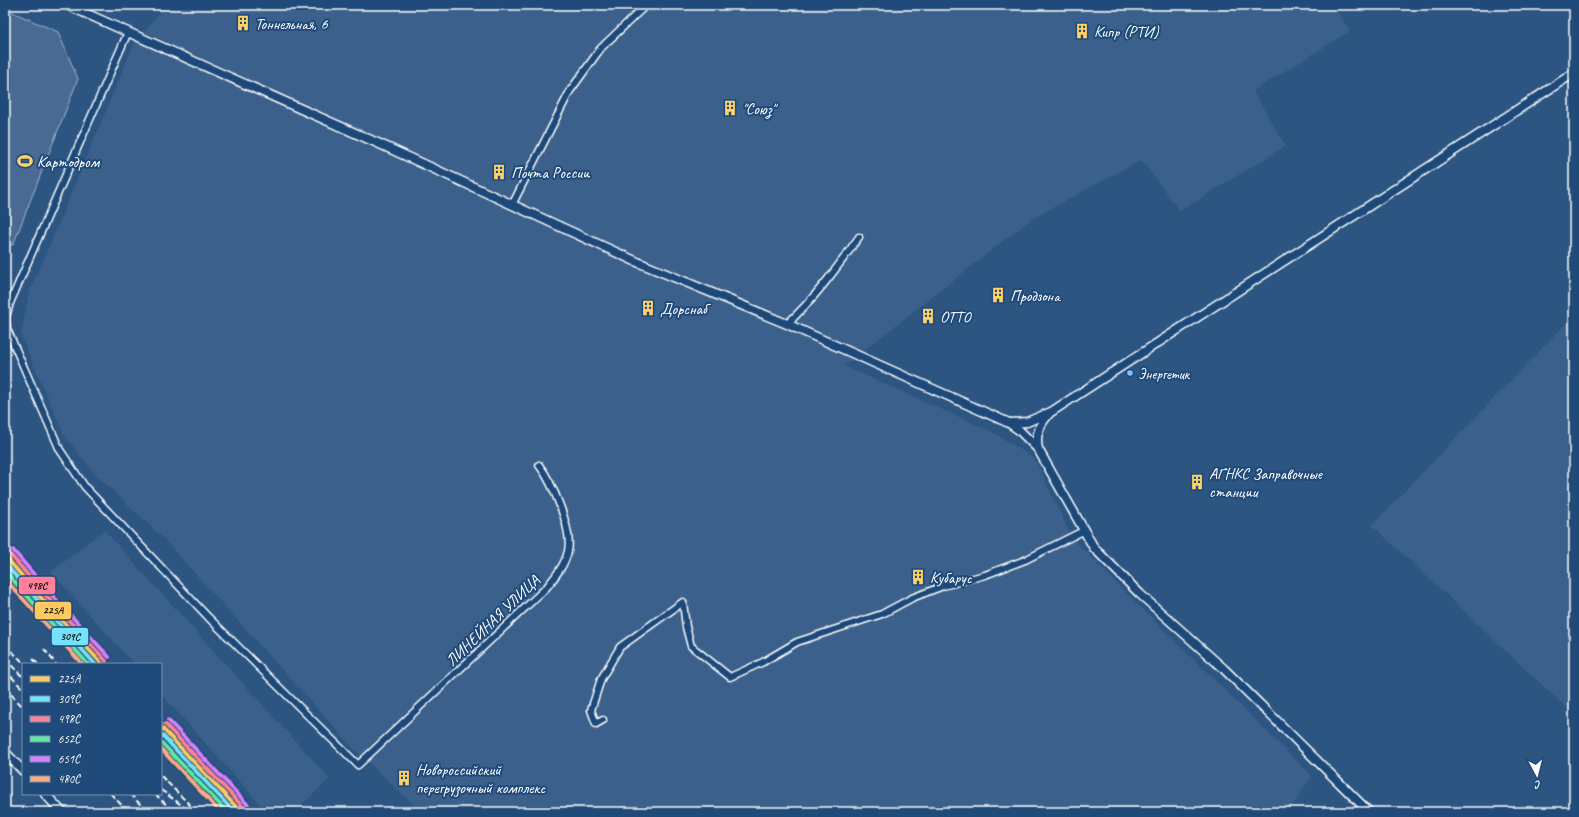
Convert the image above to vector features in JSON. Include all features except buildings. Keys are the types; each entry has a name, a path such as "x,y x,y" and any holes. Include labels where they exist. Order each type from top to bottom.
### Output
{"main road":[{"path":"67,5 382,145 680,281 786,324 1009,423 1019,430 1038,449"},
{"path":"1009,423 1027,422 1051,412 1574,73"},
{"path":"1051,412 1038,429 1036,441 1038,449 1083,531 1094,548 1140,594 1224,669 1369,812"},
{"path":"5,752 22,770"},
{"path":"46,795 62,812"}],"street":[{"path":"512,205 570,91 601,48 646,5"},
{"name":"ЛИНЕЙНАЯ УЛИЦА","path":"128,32 10,303 6,317 7,329 60,450 85,487 209,618 358,765 540,593 558,573 568,553 569,540 552,485 540,465"},
{"path":"786,324 807,305 827,281 859,237"},
{"path":"603,720 596,724 591,710 601,679 620,647 684,602 686,627 691,646 730,677 763,662 797,642 882,614 912,598 943,586 985,575 1025,560 1083,531"}],"shaded area":[{"path":"145,5 1333,5 1350,31 1253,91 1286,146 1180,211 1141,160 1030,220 844,366 991,431 1035,459 1072,538 1312,776 1288,812 421,812 352,747 160,535 94,473 64,435 21,336 28,296 133,46 160,12"},
{"name":"Картодром","path":"5,9 58,32 78,79 13,245 5,243"},
{"path":"1574,315 1574,715 1372,525"},
{"path":"104,530 330,779 293,812 267,812 162,695 162,663 133,663 51,572"}],"railway":[{"path":"5,645 24,663"},
{"path":"44,649 55,663"},
{"path":"5,659 22,676"},
{"path":"33,659 37,663"},
{"path":"5,670 22,688"},
{"path":"5,688 22,706"},
{"path":"162,777 197,812"},
{"path":"162,791 191,812"},
{"path":"112,795 128,812"},
{"path":"131,795 148,812"},
{"path":"156,795 174,812"}],"transit line":[{"name":"651С","path":"13,550 109,657"},
{"name":"498С","path":"9,553 106,661"},
{"name":"225А","path":"5,556 101,663"},
{"name":"309С","path":"5,564 94,663"},
{"name":"652С","path":"5,571 87,663"},
{"name":"480С","path":"5,579 81,663"},
{"name":"651С","path":"168,720 248,805"},
{"name":"498С","path":"165,724 245,809"},
{"name":"225А","path":"162,728 241,812"},
{"name":"309С","path":"162,735 234,812"},
{"name":"652С","path":"162,743 227,812"},
{"name":"480С","path":"162,750 220,812"}],"place":[{"name":"Тоннельная, 6","path":"243,23"},
{"name":"Кипр (РТИ)","path":"1082,31"},
{"name":"\"Союз\"","path":"730,108"},
{"name":"Картодром","path":"25,161"},
{"name":"Почта России","path":"499,172"},
{"name":"Продзона","path":"998,295"},
{"name":"Дорснаб","path":"648,308"},
{"name":"ОТТО","path":"928,316"},
{"name":"Энергетик","path":"1130,373"},
{"name":"АГНКС Заправочные станции","path":"1197,482"},
{"name":"Кубарус","path":"918,577"},
{"name":"Новороссийский перегрузочный комплекс","path":"404,778"}]}
